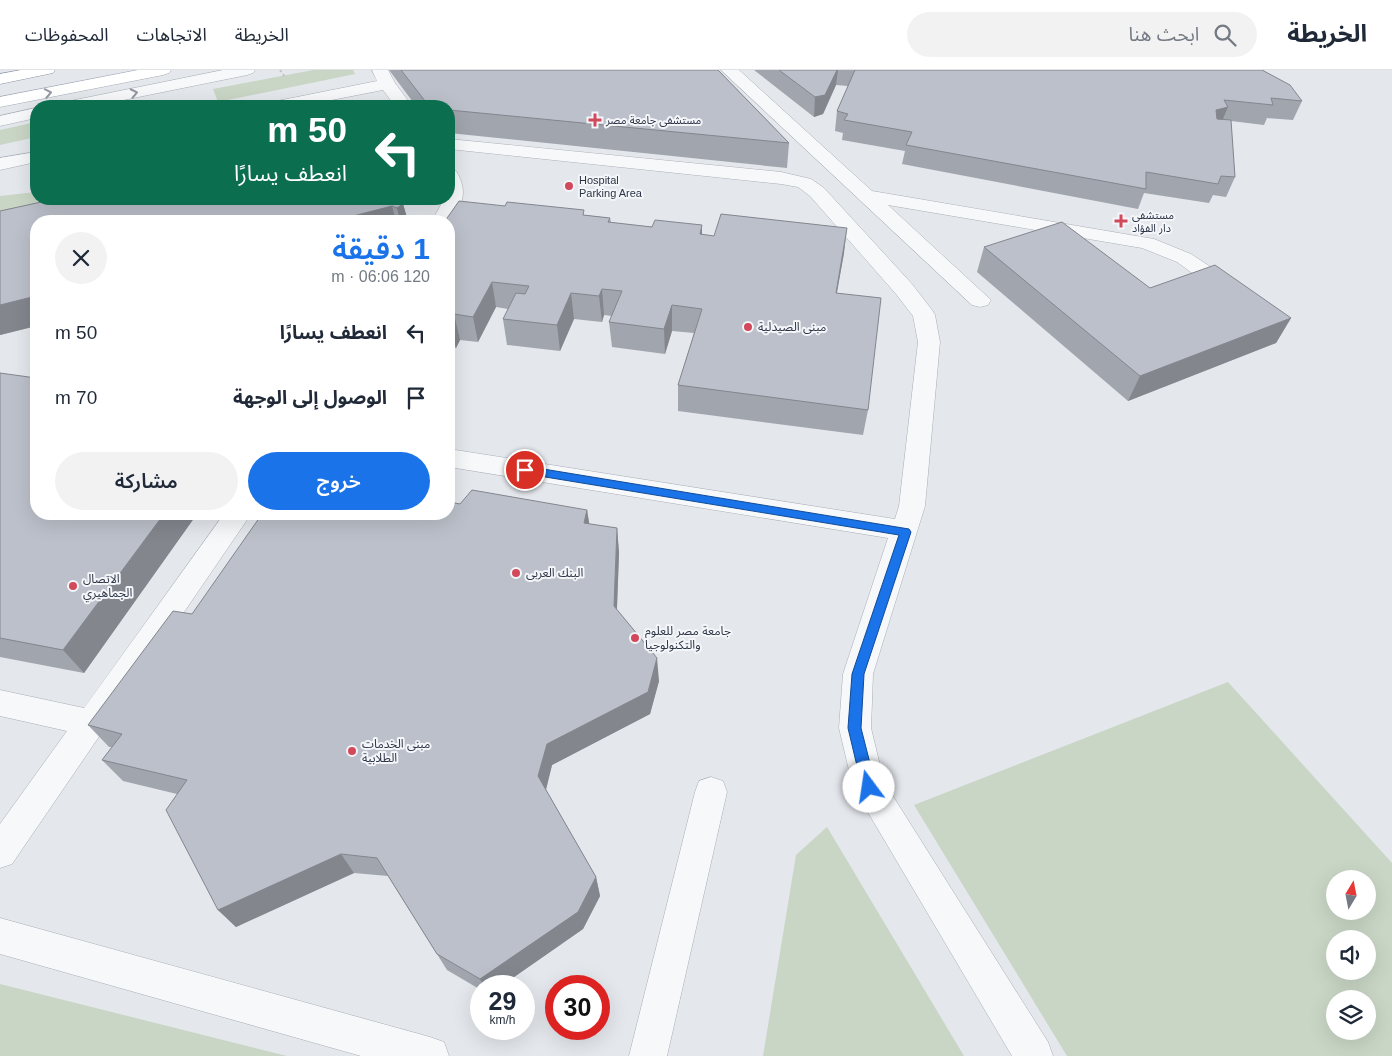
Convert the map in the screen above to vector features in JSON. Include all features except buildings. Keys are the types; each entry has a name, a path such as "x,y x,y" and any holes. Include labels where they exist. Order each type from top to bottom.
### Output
{"main road":[{"path":"0,79 47,70"},
{"path":"0,102 156,71"}],"street":[{"path":"116,100 162,94 247,70"},
{"path":"729,70 980,300"},
{"path":"156,71 162,94"},
{"path":"299,100 384,77 400,100"},
{"path":"0,120 30,114"},
{"path":"455,145 781,178 804,183 817,192 924,314 929,342 912,506 858,674 855,728 869,787 1034,1056"},
{"path":"0,164 30,157"},
{"path":"867,196 1147,242 1184,258 1251,306"},
{"path":"455,459 905,532"},
{"path":"0,852 234,520"},
{"path":"0,702 90,723"},
{"path":"648,1056 711,792"},
{"path":"0,936 430,1056"}],"path":[{"path":"280,70 284,77"}],"green space":[{"path":"313,70 353,70 355,74 228,100 217,100 213,89"},
{"path":"30,123 30,138 0,145 0,130"},
{"path":"30,193 30,205 55,205 0,217 0,196"},
{"path":"1228,682 1392,863 1392,1056 1067,1056 914,805"},
{"path":"827,827 964,1056 763,1056 796,855"},
{"path":"0,984 287,1056 0,1056"}],"place":[{"name":"مستشفى جامعة مصر","path":"595,120"},
{"name":"Hospital Parking Area","path":"569,186"},
{"name":"مستشفى دار الفؤاد","path":"1121,221"},
{"name":"مبنى الصيدلية","path":"748,327"},
{"name":"البنك العربى","path":"516,573"},
{"name":"الاتصال الجماهيري","path":"73,586"},
{"name":"جامعة مصر للعلوم والتكنولوجيا","path":"635,638"},
{"name":"مبنى الخدمات الطلابية","path":"352,751"}],"route":[{"path":"525,470 905,532 858,674 855,728 869,787"}]}
